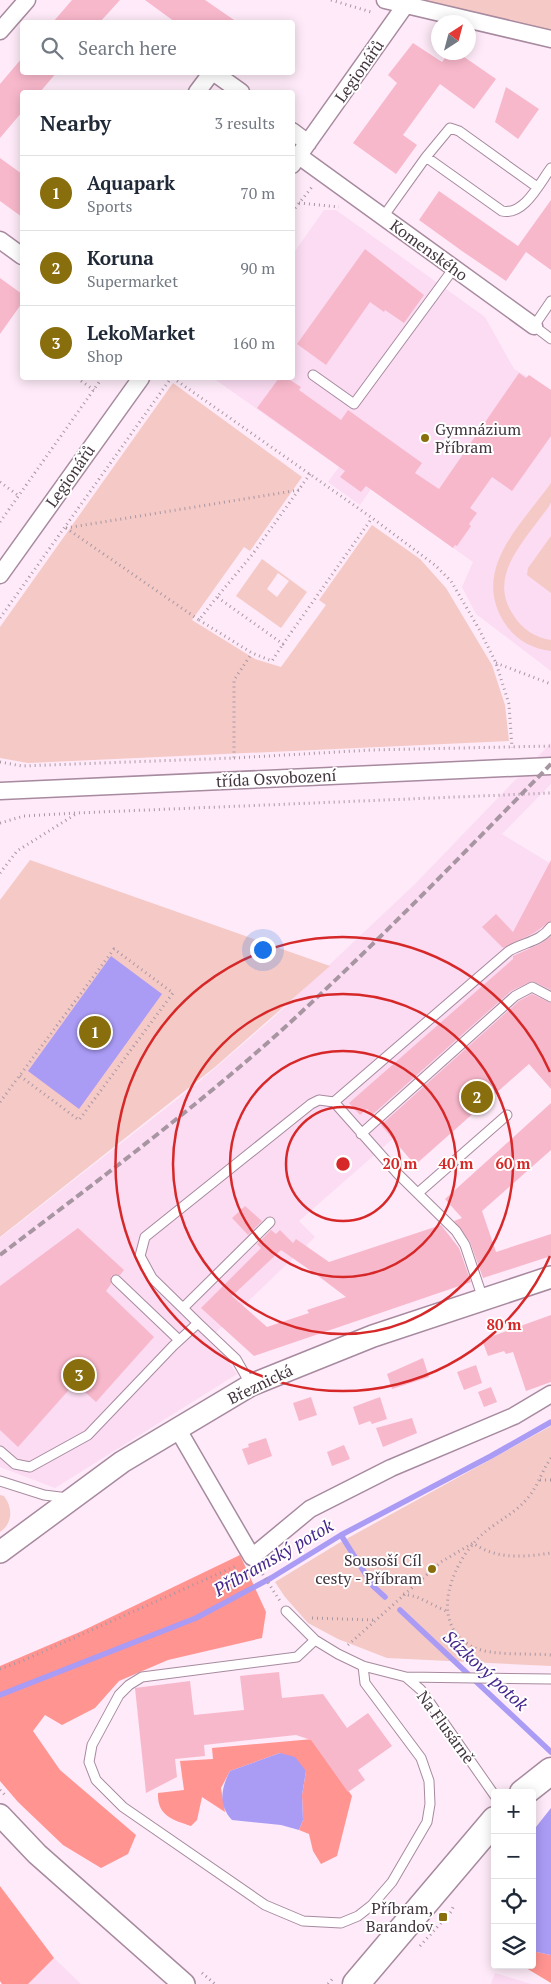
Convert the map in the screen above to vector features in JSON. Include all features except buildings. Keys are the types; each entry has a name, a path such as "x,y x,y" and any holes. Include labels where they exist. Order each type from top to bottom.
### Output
{"main road":[{"path":"528,1789 551,1771"},
{"path":"356,1984 491,1825"}],"street":[{"path":"0,32 27,0"},
{"path":"385,0 407,3 551,39"},
{"name":"Legionářů","path":"300,154 407,3"},
{"path":"199,90 211,75"},
{"path":"217,75 238,90"},
{"path":"295,140 300,154"},
{"name":"Komenského","path":"300,154 383,217 534,326"},
{"path":"0,240 20,255"},
{"name":"Legionářů","path":"0,575 140,380"},
{"name":"třída Osvobození","path":"0,791 551,766"},
{"name":"Březnická","path":"0,1552 122,1462 251,1385 373,1336 551,1276"},
{"path":"177,1428 254,1560 310,1509 391,1468 514,1416 551,1394"},
{"path":"0,1815 37,1854 184,1984"}],"lane":[{"path":"383,217 426,157 450,128 459,131 536,187"},
{"path":"426,157 502,212 511,213 520,209 551,168"},
{"path":"313,375 354,404 454,268"},
{"path":"551,301 534,326 551,339"},
{"path":"334,1102 509,951 522,944 538,940 551,927"},
{"path":"361,1134 515,996 532,987 551,997"},
{"path":"251,1385 236,1359 152,1278 140,1256 145,1237 311,1104 319,1100 334,1102 361,1134 456,1231 465,1245 482,1299"},
{"path":"418,1193 507,1115"},
{"path":"183,1308 270,1222"},
{"path":"116,1280 179,1340"},
{"path":"0,1451 15,1464 30,1467 88,1435 179,1340 198,1323"},
{"path":"0,1481 44,1495 73,1499"},
{"name":"Na Flusárně","path":"289,1614 315,1640 338,1654 363,1666 406,1676 421,1690 445,1722 491,1790"},
{"path":"315,1640 297,1657 142,1677 129,1685 119,1695 92,1746 89,1762 96,1780 123,1807 265,1905 303,1921 341,1923 358,1916 372,1905 392,1882 427,1822 430,1804 429,1781 421,1758 365,1684 363,1666"},
{"path":"406,1676 551,1679"}],"path":[{"path":"295,208 322,172"},
{"path":"79,380 94,390"},
{"path":"0,522 101,380"},
{"path":"0,618 171,380"},
{"path":"175,380 372,518 435,565 451,581 496,663 509,704 512,748"},
{"path":"200,620 252,555 310,474"},
{"path":"0,482 19,496"},
{"path":"65,528 298,490"},
{"path":"65,528 200,620 252,653 272,661 372,518"},
{"path":"217,597 283,644"},
{"path":"234,758 234,680 252,653"},
{"path":"496,663 551,684"},
{"path":"0,762 22,766 234,758 371,750 551,746"},
{"path":"0,823 24,816 76,813 551,793"},
{"path":"0,872 17,851 76,813"},
{"path":"0,1102 2,1096 20,1076 114,949 174,993 79,1120 20,1076"},
{"path":"338,1654 402,1594 441,1562 473,1543 524,1502 540,1480 543,1470 551,1458"},
{"path":"540,1480 551,1480"},
{"path":"473,1543 491,1553 508,1556 529,1556 551,1552"},
{"path":"473,1543 457,1569 448,1595 446,1611 452,1626 462,1639 475,1647 488,1651 551,1655"},
{"path":"0,1668 22,1661 254,1560 289,1614 374,1620"},
{"path":"402,1594 418,1597 446,1611"}],"shaded area":[{"path":"385,0 551,0 551,39 476,21 476,15 449,15"},
{"name":"Gymnázium Příbram","path":"324,210 336,210 485,317 514,369 551,390 551,671 476,614 462,587 473,562 371,489 360,505 328,482 339,467 216,380 295,380 295,251"},
{"path":"173,383 302,477 250,551 244,547 192,620 255,659 281,667 326,605 319,600 372,525 420,559 446,588 492,665 505,705 509,741 28,763 0,758 0,627"},
{"path":"551,483 551,502 515,554 505,578 504,590 507,603 517,621 535,635 551,640 551,651 526,643 510,630 496,605 493,586 496,567 503,550 514,532"},
{"path":"551,536 551,593 527,575 528,568"},
{"path":"262,559 307,592 281,628 236,596","holes":["278,573 289,581 277,597 267,589"]},
{"path":"551,743 551,784 502,834 551,864 551,1048 526,1022 299,1221 315,1237 211,1337 237,1374 55,1488 0,1467 0,1238 193,1087 271,1020 415,884"},
{"path":"30,860 330,966 215,1067 0,1237 0,900"},
{"path":"111,956 162,994 79,1109 28,1071"},
{"path":"551,1426 551,1666 387,1658 338,1639 308,1623 285,1597 275,1582 339,1543"},
{"path":"0,1495 4,1496 9,1505 10,1515 7,1524 0,1532"},
{"path":"240,1555 266,1612 262,1638 168,1660 119,1681 95,1708 62,1725 45,1715 33,1731 60,1770 136,1835 128,1854 101,1868 63,1845 18,1802 0,1781 0,1666 82,1631"},
{"path":"313,1739 352,1796 337,1856 321,1864 313,1851 309,1834 299,1830 303,1820 302,1795 306,1771 280,1753 230,1771 221,1788 225,1812 202,1797 197,1820 191,1826 167,1816 160,1807 158,1793 184,1790 180,1761 213,1759 212,1748"},
{"path":"280,1753 295,1757 306,1771 302,1795 303,1820 299,1830 281,1825 232,1820 225,1808 222,1796 230,1771"},
{"path":"551,1808 551,1955 536,1952 536,1827"},
{"path":"0,1886 54,1958 28,1984 2,1984 0,1981"},
{"path":"536,1952 551,1955 551,1983 528,1969 536,1969"},
{"path":"54,1958 81,1984 28,1984"},
{"path":"495,1973 531,1984 491,1984"}],"waterway":[{"name":"Příbramský potok","path":"0,1695 196,1618 271,1578 341,1535 491,1456 551,1422"},
{"name":"Sázkový potok","path":"341,1535 373,1586 385,1597"},
{"name":"Sázkový potok","path":"400,1610 551,1752"}],"railway":[{"path":"0,1255 179,1117 283,1029 385,932 551,764"}],"place":[{"name":"Gymnázium Příbram","path":"425,438"},
{"name":"Aquapark","path":"95,1032"},
{"name":"Koruna","path":"477,1097"},
{"name":"LekoMarket","path":"79,1375"},
{"name":"Sousoší Cíl cesty - Příbram","path":"432,1569"},
{"name":"Příbram, Barandov","path":"443,1917"}]}
